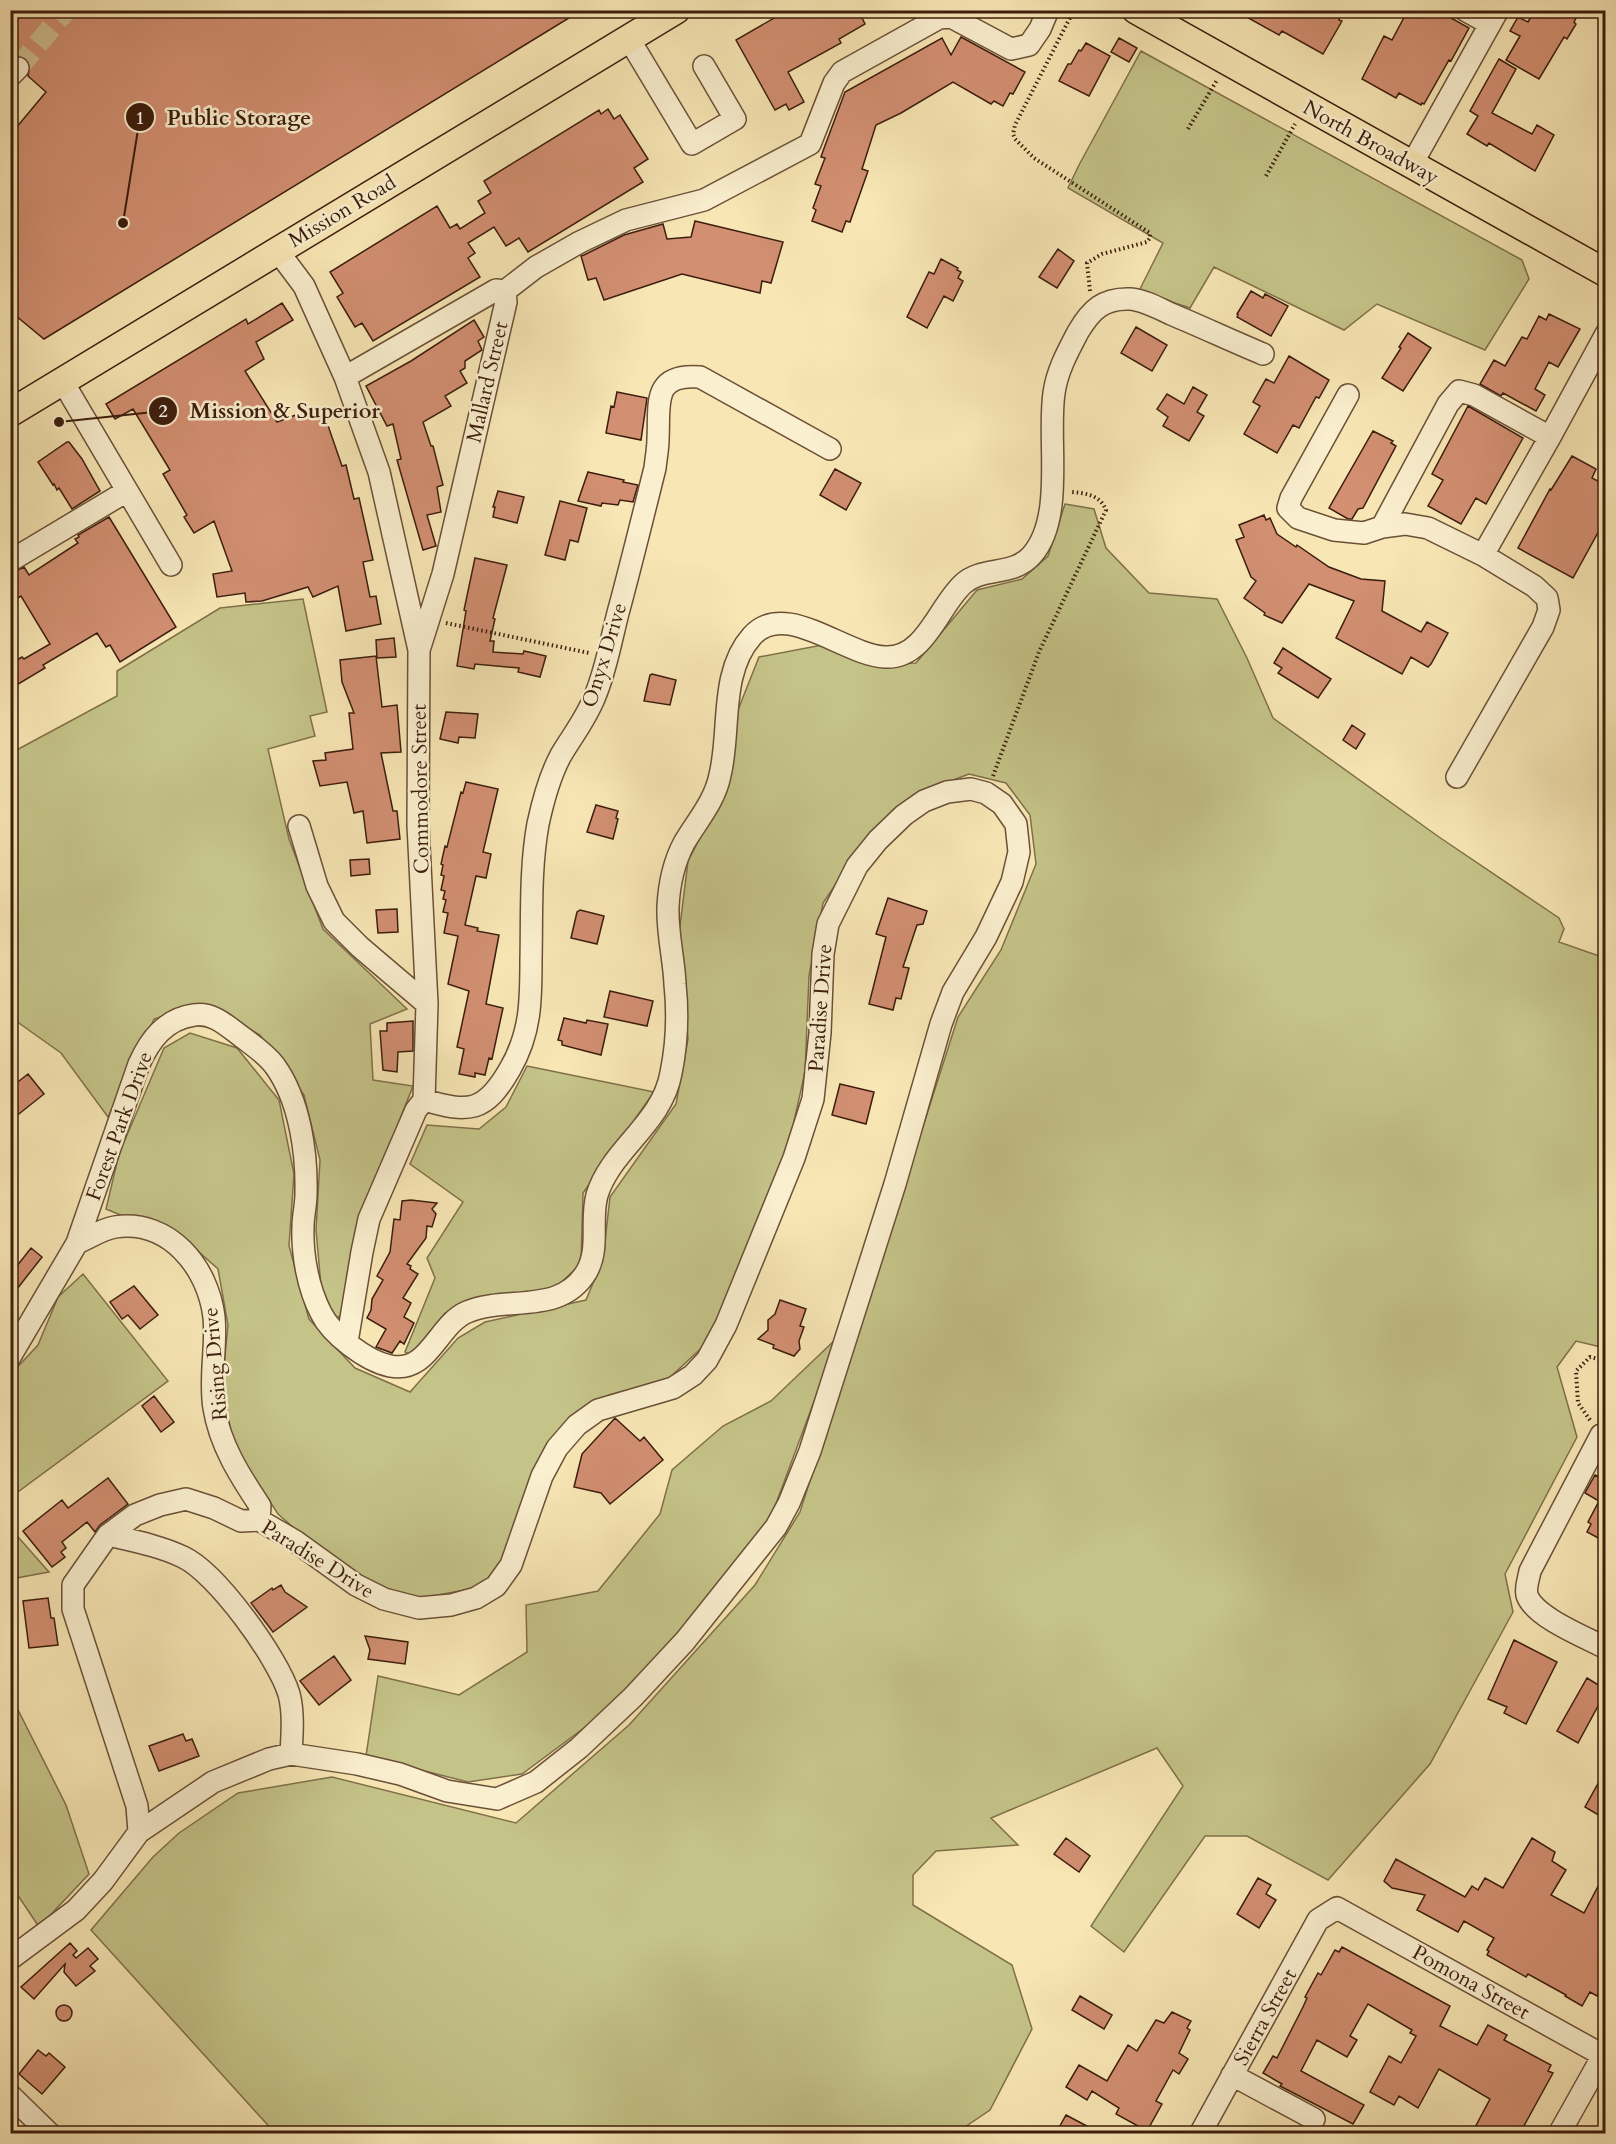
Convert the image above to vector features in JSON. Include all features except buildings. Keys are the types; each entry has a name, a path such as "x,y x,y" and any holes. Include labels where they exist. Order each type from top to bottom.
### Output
{"main road":[{"name":"Mission Road","path":"10,413 676,10"},
{"name":"North Broadway","path":"1136,10 1605,273"}],"street":[{"path":"505,291 536,267 580,242 626,220 704,200 810,144 834,83 842,72 939,18 951,17 1011,49 1029,45 1040,29 1048,10"},
{"path":"1412,164 1494,17 1465,10"},
{"path":"629,39 692,144 735,119 704,66"},
{"name":"Commodore Street","path":"277,250 304,286 345,377 379,472 419,650 418,825 428,1005 424,1100 416,1110 369,1219 347,1342"},
{"name":"Mallard Street","path":"345,377 496,290 505,291 506,302 501,325 443,574 419,650"},
{"name":"Forest Park Drive","path":"10,1357 77,1243 139,1064 149,1043 165,1027 183,1018 200,1014 219,1019 263,1053 276,1067 298,1117 305,1154 306,1195 303,1229 305,1258 312,1292 323,1319 347,1342 368,1357 385,1365 402,1367 420,1361 454,1318 474,1309 555,1299 575,1287 589,1268 595,1248 598,1192 615,1164 653,1116 665,1096 671,1074 676,1029 676,985 667,913 671,879 681,849 714,794 721,774 729,696 735,666 745,646 757,630 773,622 795,624 863,652 888,657 906,653 924,637 965,581 986,573 1011,570 1029,560 1044,537 1052,490 1053,395 1059,372 1087,316 1107,300 1136,299 1263,354"},
{"path":"1483,555 1605,334"},
{"name":"Onyx Drive","path":"424,1100 454,1109 474,1108 494,1093 510,1070 525,1039 530,1007 534,856 539,823 548,787 560,757 583,721 595,696 607,657 656,468 659,438 657,408 661,394 670,382 684,375 700,377 830,449"},
{"path":"63,382 171,565"},
{"path":"1382,527 1448,404 1459,391 1474,394 1550,437"},
{"path":"1348,395 1291,498 1288,508 1298,518 1334,530 1365,533 1382,527 1404,524 1428,528 1483,555 1534,586 1547,598 1549,610 1543,627 1457,777"},
{"path":"10,561 127,490"},
{"name":"Paradise Drive","path":"139,1832 137,1806 73,1609 73,1584 108,1535 135,1515 160,1504 186,1499 214,1508 241,1521 259,1520 295,1541 356,1585 384,1599 420,1608 451,1605 476,1598 496,1586 511,1565 543,1476 557,1448 577,1425 598,1410 673,1388 693,1375 707,1360 726,1325 795,1158 813,1099 820,1033 823,954 828,924 857,866 878,840 904,815 924,801 947,792 971,789 986,793"},
{"path":"10,1959 76,1910 103,1881 139,1832 213,1782 269,1759 291,1754 357,1764 400,1774 447,1791 497,1799 536,1782 579,1748 633,1697 685,1641 776,1527 789,1503 810,1451 891,1195 941,1024 954,992 986,937 1012,882 1019,852 1016,824 1002,804 986,793"},
{"path":"299,826 317,886 334,921 360,947 428,1005"},
{"name":"Rising Drive","path":"77,1243 113,1227 140,1226 162,1233 181,1248 197,1268 208,1290 214,1318 212,1371 214,1408 224,1445 260,1506 259,1520"},
{"path":"1601,1435 1530,1571 1526,1591 1530,1601 1541,1613 1605,1648"},
{"path":"108,1535 154,1546 186,1558 216,1583 271,1656 289,1695 292,1722 291,1754"},
{"name":"Pomona Street","path":"1337,1908 1604,2054"},
{"name":"Sierra Street","path":"1200,2133 1318,1920 1337,1908"},
{"path":"1559,2133 1604,2054"},
{"path":"1232,2075 1314,2120"},
{"path":"10,2095 51,2133"}],"path":[{"path":"1074,10 1015,125 1013,134 1034,158 1150,233 1147,242 1102,254 1087,263"},
{"path":"1188,129 1228,61"},
{"path":"1266,176 1306,105"},
{"path":"986,793 1040,652 1106,510 1102,502 1093,496 1052,490"},
{"path":"429,620 607,657"},
{"path":"1601,1435 1578,1404 1576,1371 1590,1357 1605,1361"}],"shaded area":[{"path":"1141,51 1522,260 1529,279 1485,350 1377,304 1344,330 1214,267 1190,308 1139,291 1163,243 1068,188"},
{"path":"1065,504 1094,509 1106,548 1149,593 1217,599 1247,658 1273,718 1439,837 1559,918 1564,929 1559,942 1605,958 1605,1348 1576,1341 1557,1367 1577,1437 1505,1574 1513,1612 1430,1764 1328,1880 1247,1836 1205,1836 1124,1952 1091,1926 1183,1786 1157,1748 991,1818 1018,1845 936,1851 913,1875 913,1905 1012,1965 1032,2029 990,2110 956,2133 275,2133 91,1930 153,1857 179,1833 238,1793 332,1777 516,1823 629,1725 755,1585 800,1512 958,1017 1001,950 1036,864 1030,815 1006,783 969,774 913,795 862,845 823,903 809,976 805,1072 788,1148 709,1341 667,1380 609,1395 569,1417 536,1471 510,1551 482,1587 410,1600 337,1566 278,1514 234,1446 222,1386 228,1325 218,1269 175,1231 135,1221 106,1209 119,1154 164,1048 190,1033 237,1048 279,1100 294,1174 289,1246 309,1319 355,1368 410,1392 458,1338 485,1322 586,1300 603,1259 610,1197 676,1104 688,1039 679,934 688,861 713,813 734,720 759,657 822,645 867,665 916,663 977,590 1022,579 1048,556"},
{"path":"303,599 327,712 310,716 315,736 268,749 289,839 323,929 407,1009 370,1024 373,1080 413,1086 362,1216 345,1313 335,1319 321,1286 316,1230 320,1160 304,1095 260,1035 204,1004 154,1019 108,1117 61,1053 16,1021 11,1014 11,753 117,696 117,671 220,608"},
{"path":"527,1066 654,1092 583,1193 581,1264 555,1288 465,1302 445,1313 411,1355 405,1352 435,1278 427,1258 463,1202 410,1164 427,1125 479,1129 506,1107"},
{"path":"83,1274 168,1381 11,1497 11,1374 38,1345 58,1297"},
{"path":"838,1337 771,1517 708,1604 596,1719 522,1774 468,1782 366,1756 378,1676 459,1695 527,1652 526,1605 598,1591 660,1514 672,1470 723,1426 771,1401"},
{"path":"11,1529 49,1572 11,1579"},
{"path":"10,1694 66,1805 89,1874 39,1927 11,1885"}],"tunnel":[{"path":"18,68 66,10"}],"place":[{"name":"Public Storage","path":"123,223"},
{"name":"Mission & Superior","path":"59,422"}]}
